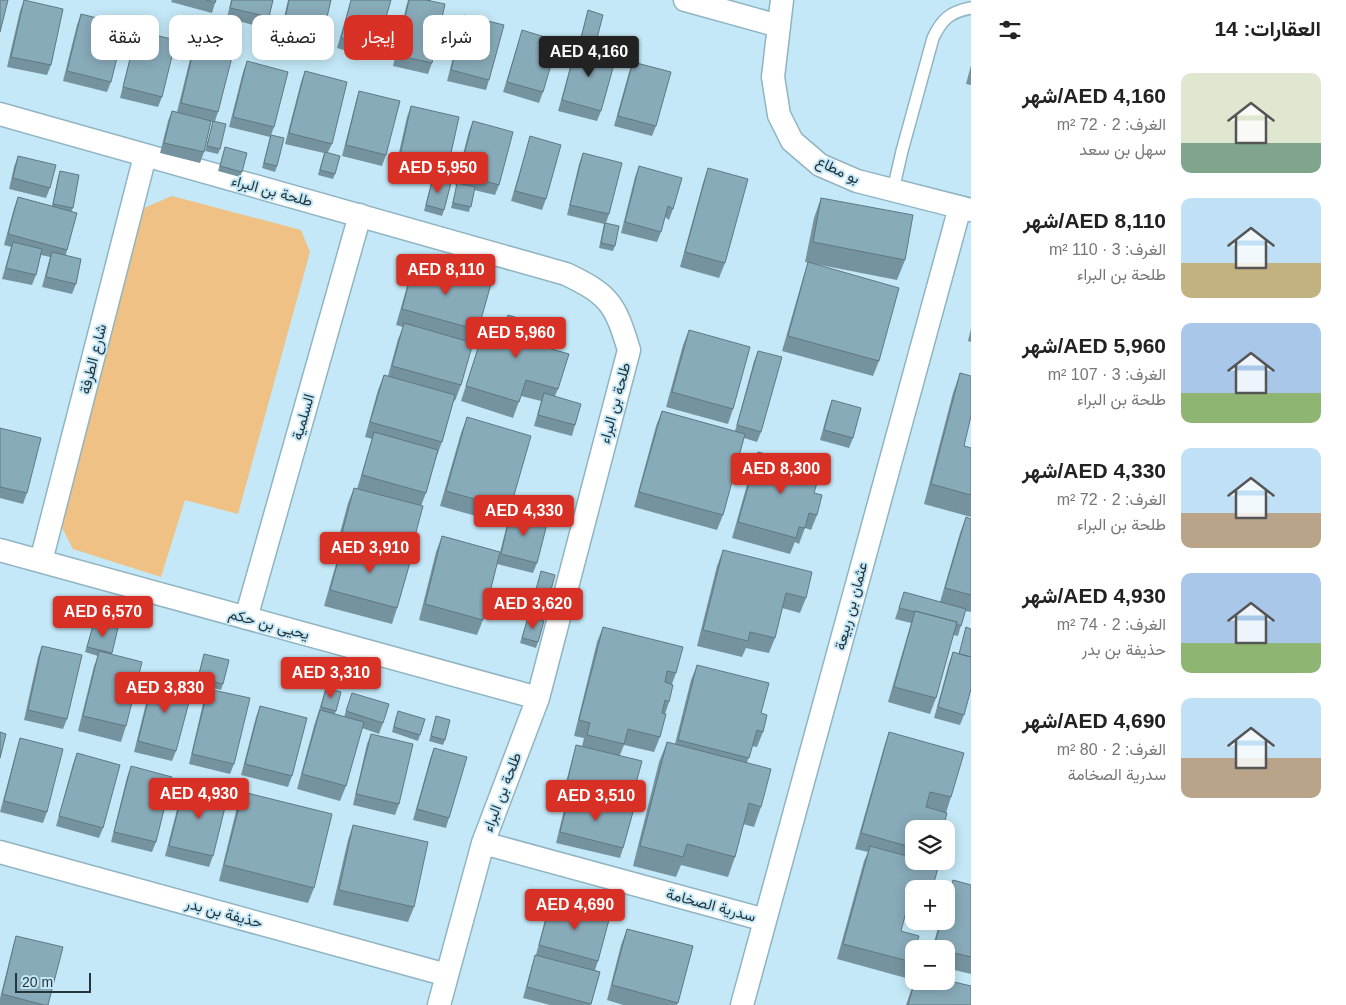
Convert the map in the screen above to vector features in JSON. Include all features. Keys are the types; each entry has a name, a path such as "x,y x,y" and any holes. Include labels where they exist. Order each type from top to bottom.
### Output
{"street":[{"path":"685,0 779,26"},
{"name":"بو مطاع","path":"782,0 773,76 779,115 792,141 820,165 858,181 965,208"},
{"name":"طلحة بن البراء","path":"0,114 566,274 593,287 613,306 629,350 538,698 483,843 439,1005"},
{"name":"شارع الطرفة","path":"41,561 145,156"},
{"name":"عثمان بن ربيعة","path":"742,1005 965,208"},
{"name":"السلمية","path":"246,618 360,215"},
{"name":"يحيى بن حكم","path":"0,550 538,698"},
{"name":"سدرية الصخامة","path":"483,843 765,920"},
{"name":"حذيفة بن بدر","path":"0,852 447,975"}],"lane":[{"path":"893,190 933,38 939,24 951,14 971,8"}],"shaded area":[{"path":"172,196 301,230 310,252 238,514 185,500 161,577 73,549 60,524 144,208"}],"building":[{"path":"0,0 8,0 0,32"},
{"path":"24,0 63,9 51,65 11,57"},
{"path":"232,0 273,0 269,15 260,15 230,8"},
{"path":"289,0 331,0 327,15 286,15"},
{"path":"351,0 391,0 387,15 347,15"},
{"path":"409,0 426,0 445,4 443,15 423,15 423,60 433,60 432,63 413,59 413,15 405,15"},
{"path":"588,10 603,15 596,42 581,38"},
{"path":"81,14 91,16 91,60 116,60 111,82 67,71"},
{"path":"490,22 504,25 489,80 451,70 453,60 490,60"},
{"path":"344,27 344,39 341,38"},
{"path":"522,30 558,41 543,92 507,82"},
{"path":"159,36 169,38 169,60 171,60 162,97 123,87 130,60 159,60"},
{"path":"576,46 616,57 601,111 562,100"},
{"path":"191,60 231,60 218,112 181,103"},
{"path":"247,61 288,72 274,127 233,117"},
{"path":"633,62 671,72 656,126 618,116"},
{"path":"305,71 347,82 332,144 289,133"},
{"path":"359,91 400,101 386,155 346,145"},
{"path":"411,106 459,117 447,171 399,160"},
{"path":"172,111 211,121 204,152 164,143"},
{"path":"213,121 226,124 220,149 207,146"},
{"path":"473,121 513,132 499,185 459,174"},
{"path":"271,135 284,138 277,166 264,163"},
{"path":"530,136 561,145 546,199 515,191"},
{"path":"225,147 247,153 242,172 220,166"},
{"path":"325,152 340,156 335,174 320,170"},
{"path":"583,153 622,163 609,214 570,205"},
{"path":"18,156 56,165 50,188 13,178"},
{"path":"639,166 682,178 673,209 668,206 661,232 625,222"},
{"path":"708,168 748,179 725,263 685,252"},
{"path":"60,171 79,175 73,208 53,204"},
{"path":"433,178 451,183 444,210 426,205"},
{"path":"457,183 475,187 471,207 453,203"},
{"path":"18,197 77,213 67,250 8,234"},
{"path":"821,198 913,215 905,260 813,242"},
{"path":"605,223 619,226 615,246 601,243"},
{"path":"13,242 42,249 36,275 6,268"},
{"path":"52,252 81,259 76,284 46,277"},
{"path":"808,262 899,288 879,361 788,336"},
{"path":"414,263 491,284 478,330 402,309"},
{"path":"508,315 544,326 542,331 552,334 548,348 569,354 558,389 526,380 519,402 466,386 485,326 496,329 498,320 505,322"},
{"path":"404,323 473,343 461,385 392,366"},
{"path":"689,330 750,347 733,409 672,392"},
{"path":"758,351 782,357 761,432 737,425"},
{"path":"960,373 971,376 971,416 964,446 971,448 971,495 931,484"},
{"path":"384,375 455,395 442,442 370,422"},
{"path":"544,393 581,404 575,425 538,415"},
{"path":"832,400 861,408 853,438 824,430"},
{"path":"662,411 745,434 723,515 639,492"},
{"path":"467,417 531,436 510,509 446,491"},
{"path":"0,428 41,438 27,493 0,487"},
{"path":"374,432 438,450 426,493 362,475"},
{"path":"758,452 821,469 814,493 822,495 817,515 809,513 805,528 799,527 796,538 738,522"},
{"path":"354,488 423,506 411,551 342,533"},
{"path":"511,510 548,520 537,563 501,554"},
{"path":"966,517 971,519 971,595 945,588"},
{"path":"442,536 500,552 483,620 425,604"},
{"path":"344,540 411,559 397,608 330,590"},
{"path":"723,550 812,572 806,598 786,593 775,638 750,632 748,641 703,630"},
{"path":"541,571 555,575 545,612 531,608"},
{"path":"904,592 966,609 961,626 956,624 957,622 899,608"},
{"path":"915,611 957,622 936,698 894,687"},
{"path":"528,617 544,621 538,642 522,638"},
{"path":"94,622 118,628 112,653 87,647"},
{"path":"603,627 683,647 676,673 667,671 665,682 673,685 669,702 665,700 662,713 666,714 660,737 628,729 624,744 587,735 590,723 579,720"},
{"path":"966,627 971,629 971,657 959,654"},
{"path":"42,646 82,655 67,719 28,710"},
{"path":"99,651 142,662 126,726 83,716"},
{"path":"953,652 971,657 971,689 964,715 938,707"},
{"path":"204,654 229,660 223,684 198,678"},
{"path":"697,665 769,683 761,713 767,715 763,732 757,730 749,758 678,740"},
{"path":"154,677 193,687 176,751 138,741"},
{"path":"326,688 341,692 336,711 321,707"},
{"path":"208,689 250,698 234,764 192,754"},
{"path":"352,693 389,704 383,723 346,711"},
{"path":"260,706 307,718 292,776 245,764"},
{"path":"320,710 364,722 346,786 302,774"},
{"path":"398,711 425,719 420,735 394,727"},
{"path":"436,716 450,720 445,740 431,736"},
{"path":"0,732 6,734 0,758"},
{"path":"889,732 964,753 951,797 930,792 926,807 947,813 945,820 905,820 905,845 861,833"},
{"path":"371,734 413,744 399,804 356,794"},
{"path":"20,738 63,749 47,812 4,801"},
{"path":"667,742 771,769 761,807 749,803 735,857 687,844 683,857 640,846"},
{"path":"576,745 642,761 632,798 567,783"},
{"path":"434,748 467,757 449,818 417,809"},
{"path":"77,753 120,765 103,828 59,816"},
{"path":"131,766 172,777 156,842 114,832"},
{"path":"185,783 228,795 213,856 169,846"},
{"path":"243,792 332,814 314,888 224,865"},
{"path":"569,796 633,812 623,848 560,832"},
{"path":"353,825 428,842 414,907 339,890"},
{"path":"870,846 905,856 905,870 938,870 935,880 905,880 905,916 901,931 919,936 918,940 905,940 905,960 843,944"},
{"path":"955,881 971,885 971,957 955,953 955,940 936,940 939,930 955,930"},
{"path":"551,901 610,916 598,961 539,945"},
{"path":"627,929 693,946 678,1003 612,985"},
{"path":"16,936 63,947 48,1005 2,994"},
{"path":"535,955 600,972 591,1004 527,987"},
{"path":"955,982 971,986 971,1005 908,1005 912,990 955,990"}]}
